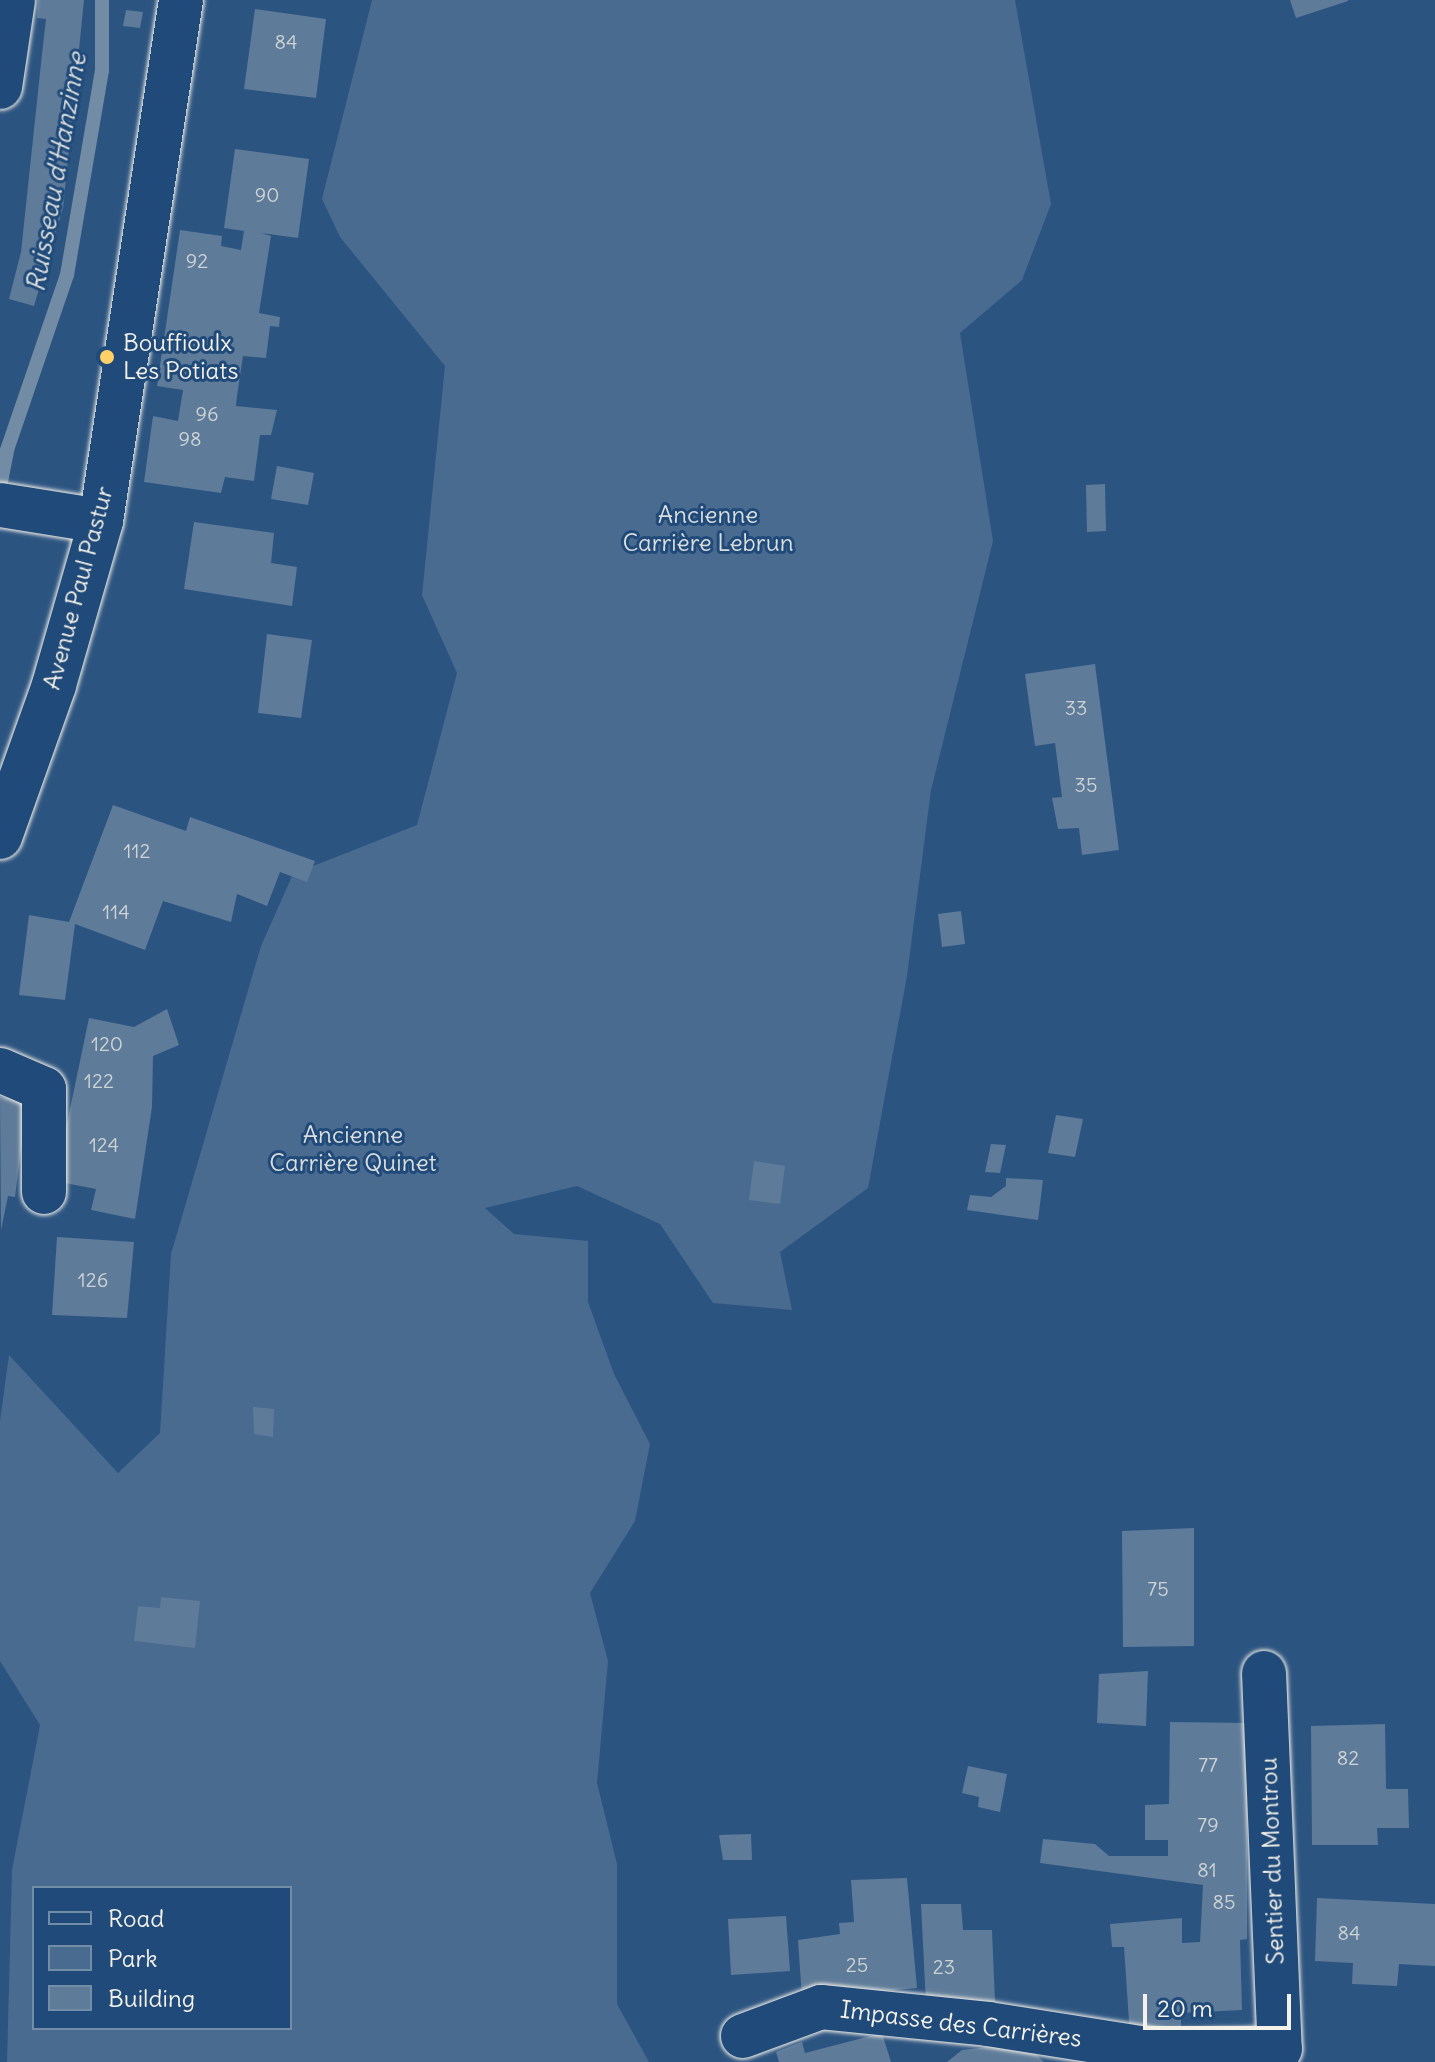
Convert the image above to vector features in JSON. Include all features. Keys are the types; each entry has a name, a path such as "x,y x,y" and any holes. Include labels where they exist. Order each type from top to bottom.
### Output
{"street":[{"path":"0,87 13,0"},
{"name":"Avenue Paul Pastur","path":"0,837 54,685 101,521 181,0"},
{"path":"8,506 101,521"},
{"path":"0,1070 44,1089 44,1192"},
{"name":"Sentier du Montrou","path":"1264,1673 1286,2055"},
{"name":"Impasse des Carrières","path":"743,2036 821,2007 988,2024 1164,2052 1286,2055"}],"green space":[{"path":"372,0 1015,0 1051,204 1022,280 960,333 993,541 931,790 907,976 868,1188 780,1252 792,1310 713,1303 660,1224 577,1186 485,1208 514,1234 588,1241 588,1302 614,1374 650,1444 635,1521 590,1593 608,1661 597,1783 617,1864 617,2004 649,2062 7,2062 12,1870 40,1725 0,1661 0,1421 9,1355 118,1473 160,1433 171,1254 261,946 293,874 417,825 457,673 422,595 445,366 340,237 322,199"}],"building":[{"path":"38,0 84,0 63,208 34,306 9,299 21,252 46,19 37,18"},
{"path":"1290,0 1348,0 1348,1 1296,18"},
{"path":"255,9 326,19 316,98 244,89"},
{"path":"126,10 143,12 140,28 123,26"},
{"path":"235,149 309,159 298,238 261,233 271,236 259,313 280,317 279,327 270,326 266,358 243,356 237,396 236,406 277,410 271,435 260,435 254,481 225,477 221,493 144,482 153,416 178,421 183,390 157,386 180,230 222,236 221,246 241,250 244,231 224,228"},
{"path":"277,466 314,473 308,505 271,499"},
{"path":"1105,484 1106,531 1087,532 1086,485"},
{"path":"194,522 274,533 271,563 297,567 292,606 184,589"},
{"path":"267,634 312,640 301,718 258,713"},
{"path":"1095,664 1119,850 1082,855 1079,828 1058,829 1052,798 1062,797 1055,743 1035,746 1025,674"},
{"path":"113,805 186,831 190,817 315,861 307,882 280,872 267,906 237,894 231,922 163,901 145,950 75,924 65,1000 19,995 29,915 69,922"},
{"path":"961,911 965,944 942,947 938,914"},
{"path":"167,1009 179,1045 153,1056 152,1107 135,1219 91,1210 96,1189 55,1181 89,1018 134,1027"},
{"path":"0,1097 27,1102 15,1197 8,1196 1,1230"},
{"path":"1056,1115 1083,1119 1075,1157 1048,1153"},
{"path":"991,1144 1006,1145 1000,1173 985,1172"},
{"path":"754,1161 785,1166 780,1204 749,1200"},
{"path":"1006,1178 1043,1180 1038,1220 967,1210 970,1195 991,1197 1006,1186"},
{"path":"57,1237 134,1242 127,1318 52,1315"},
{"path":"253,1407 274,1409 273,1437 254,1434"},
{"path":"1194,1528 1194,1646 1123,1647 1122,1531"},
{"path":"161,1597 200,1601 195,1648 134,1641 138,1606 160,1608"},
{"path":"1148,1671 1146,1726 1097,1723 1099,1674"},
{"path":"1170,1722 1247,1723 1247,1939 1240,1940 1242,2010 1181,2013 1181,2036 1130,2036 1124,1947 1112,1947 1110,1924 1182,1918 1182,1943 1200,1942 1203,1885 1040,1863 1043,1839 1095,1844 1109,1856 1168,1856 1168,1840 1145,1840 1145,1805 1169,1804"},
{"path":"1385,1724 1386,1789 1408,1789 1409,1828 1377,1828 1378,1845 1312,1845 1311,1726"},
{"path":"968,1766 1007,1774 1000,1812 978,1807 979,1797 962,1793"},
{"path":"751,1834 752,1860 723,1860 719,1835"},
{"path":"907,1878 917,1988 802,1998 798,1940 840,1934 839,1923 854,1922 851,1880"},
{"path":"1317,1898 1435,1904 1435,1966 1399,1964 1397,1986 1352,1984 1353,1963 1315,1961"},
{"path":"921,1904 961,1904 963,1930 992,1930 995,2002 926,2004"},
{"path":"786,1916 790,1971 731,1975 728,1919"},
{"path":"882,2033 891,2062 779,2062 776,2052 802,2042 805,2053"},
{"path":"1024,2043 1044,2062 947,2062 962,2050"}],"waterway":[{"name":"Ruisseau d'Hanzinne","path":"0,487 7,450 67,275 102,70 102,0"}],"place":[{"name":"Bouffioulx Les Potiats","path":"107,357"}],"park label":[{"name":"Ancienne Carrière Lebrun","path":"708,529"},
{"name":"Ancienne Carrière Quinet","path":"353,1149"}]}
